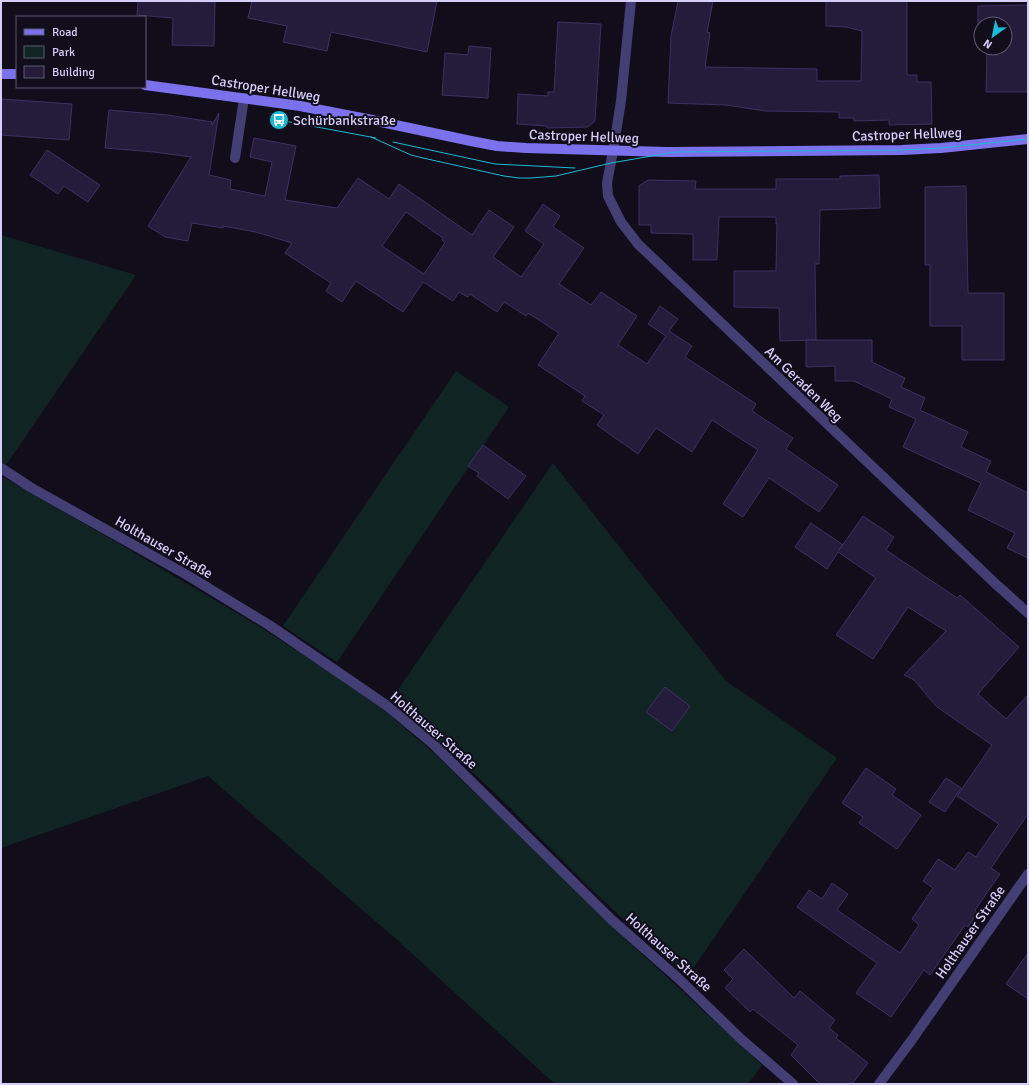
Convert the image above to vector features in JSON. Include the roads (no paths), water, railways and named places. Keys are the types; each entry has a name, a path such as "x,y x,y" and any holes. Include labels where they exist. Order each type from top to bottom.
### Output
{"main road":[{"path":"1,74 16,74"},
{"name":"Castroper Hellweg","path":"146,85 307,107 497,146 666,152 902,150 941,148 1028,139"}],"street":[{"path":"613,150 621,101 631,1"},
{"path":"235,158 244,98"},
{"name":"Am Geraden Weg","path":"613,150 607,183 608,196 621,222 638,244 870,466 1028,613"},
{"name":"Holthauser Straße","path":"1,468 187,575 269,625 386,705 432,743 612,920 678,978 741,1039 793,1084"},
{"name":"Holthauser Straße","path":"880,1084 1028,874"}],"tram line":[{"path":"279,120 376,138"},
{"path":"371,137 411,155 519,178 556,176 611,163 675,152 902,150 941,148 1028,139"},
{"path":"393,142 495,164 575,168"}],"place":[{"name":"Schürbankstraße","path":"279,120"}]}
